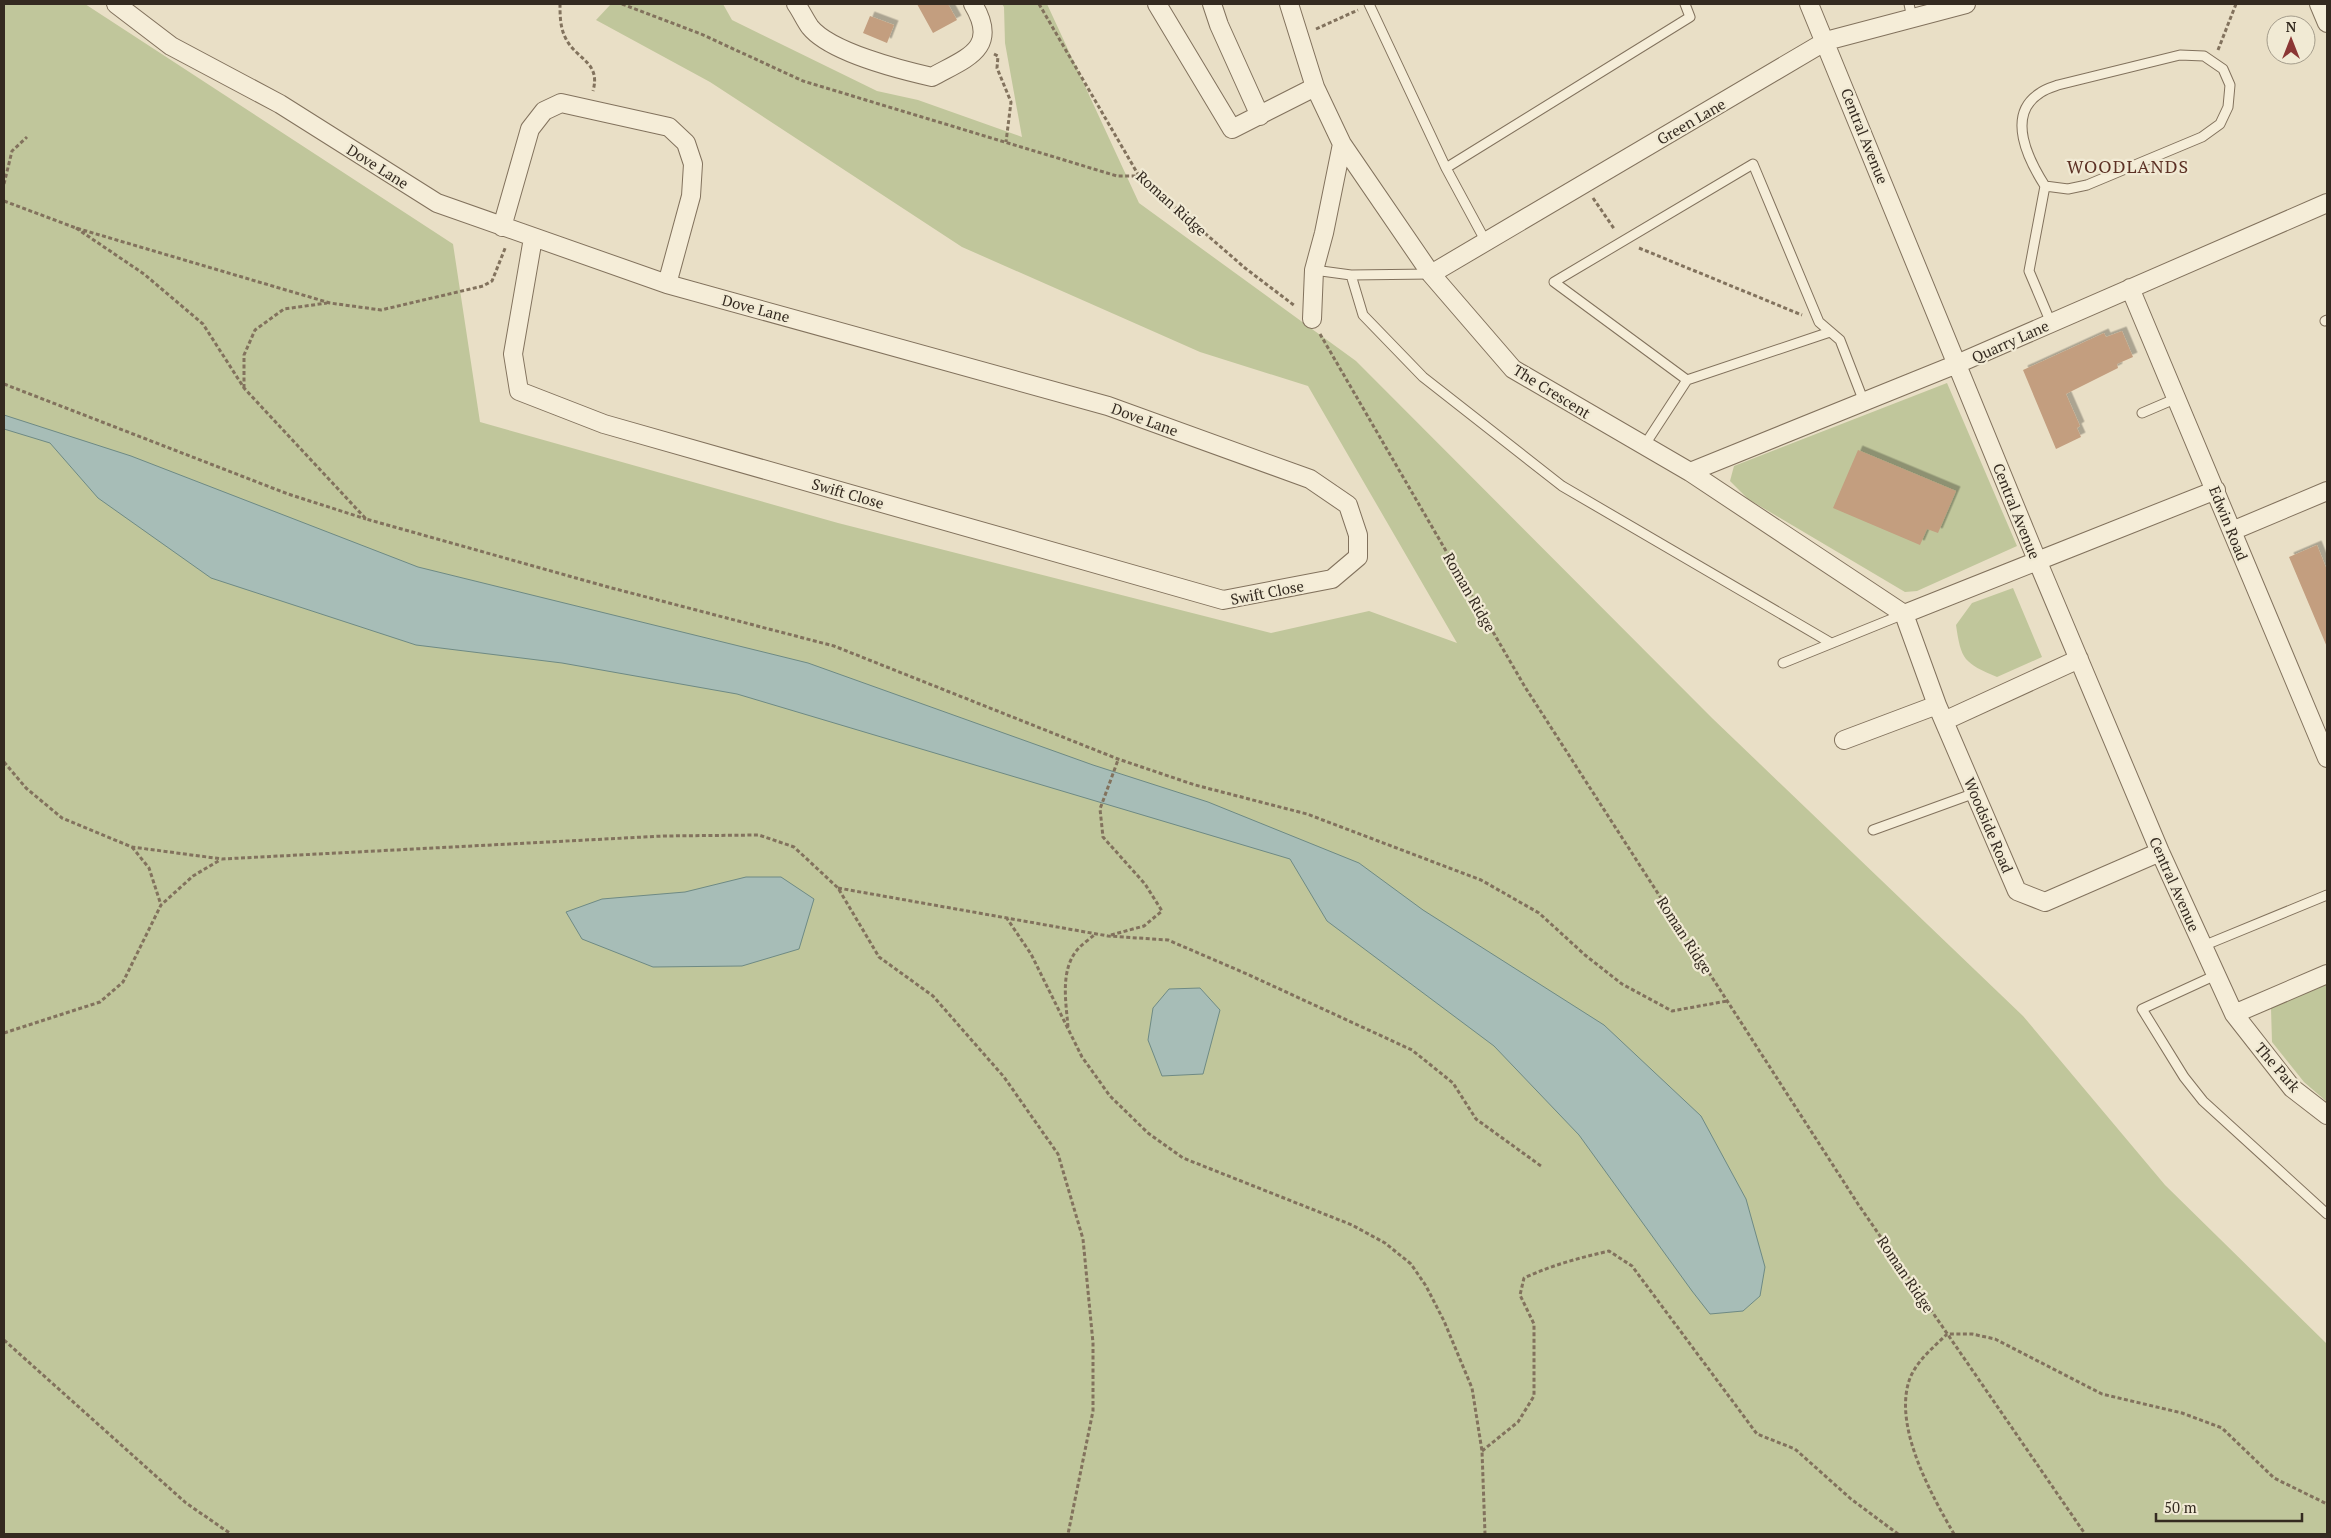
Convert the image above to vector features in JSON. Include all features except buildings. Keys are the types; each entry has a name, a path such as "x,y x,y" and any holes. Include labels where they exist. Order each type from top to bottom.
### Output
{"street":[{"name":"Dove Lane","path":"116,4 171,46 280,104 437,203 668,284 1108,406 1310,479 1348,505 1358,535 1358,556 1332,579"},
{"path":"796,4 811,29 834,44 885,66 932,77 975,53 984,33 976,10"},
{"path":"1157,4 1232,129 1315,87"},
{"path":"1212,4 1219,25 1260,116"},
{"name":"The Crescent","path":"1289,4 1315,87 1342,144 1431,274 1513,369 1690,472 1904,614"},
{"name":"Central Avenue","path":"1809,4 1826,41 2079,660 2160,852 2234,1014"},
{"name":"Green Lane","path":"1431,274 1826,41 1910,11 1966,4"},
{"path":"2320,4 2327,23"},
{"path":"506,228 530,129 544,111 561,103 669,127 686,143 693,164 691,196 668,284"},
{"path":"1312,319 1314,270 1324,233 1342,144"},
{"name":"Quarry Lane","path":"1690,472 1957,364 2327,203"},
{"name":"Swift Close","path":"533,238 513,354 519,391 604,424 1223,600 1332,579"},
{"name":"Edwin Road","path":"2130,288 2327,758"},
{"path":"1904,614 2216,490"},
{"path":"2232,531 2327,491"},
{"name":"Woodside Road","path":"1904,614 1940,713 2017,891 2045,902 2160,852"},
{"path":"1844,740 1940,713 2079,660"},
{"path":"2234,1014 2327,974"},
{"name":"The Park","path":"2234,1014 2292,1088 2327,1115"}],"lane":[{"path":"1369,4 1446,168 1486,242"},
{"path":"1446,168 1690,17 1685,4"},
{"path":"2045,186 2068,189 2087,185 2202,136 2220,124 2228,107 2230,85 2223,69 2204,56 2180,55 2058,85 2039,93 2026,109 2021,134 2029,160 2045,186 2029,271 2051,323"},
{"path":"1687,380 1554,282 1753,164 1819,322 1840,340 1864,402"},
{"path":"1314,270 1351,275 1431,274"},
{"path":"1351,275 1363,315 1423,377 1562,486 1831,644"},
{"path":"1644,446 1687,380 1830,332"},
{"path":"2142,414 2177,398"},
{"path":"1783,663 1904,614"},
{"path":"1873,830 1975,793"},
{"path":"2203,946 2327,896"},
{"path":"2216,974 2142,1009 2184,1078 2203,1101 2327,1214"}],"path":[{"path":"560,4 560,20 566,39 591,67 596,77"},
{"path":"622,4 701,34 803,82 1117,176 1139,176"},
{"name":"Roman Ridge","path":"1039,4 1139,176 1246,268 1312,319 1525,687 1858,1204 2085,1534"},
{"path":"1299,36 1369,4"},
{"path":"2213,62 2236,4"},
{"path":"979,44 998,56 997,68 1011,102 1006,142"},
{"path":"4,184 12,151 27,137"},
{"path":"1583,185 1623,241 1819,322"},
{"path":"4,201 76,228 330,303 381,310 465,292 492,281 500,266 506,228"},
{"path":"76,228 144,274 203,324 244,388 366,519"},
{"path":"244,388 244,355 255,330 284,309 330,303"},
{"path":"4,384 288,494 366,519 608,588 834,646 1118,760 1195,784 1307,814 1481,880 1539,913 1584,955 1622,984 1672,1011 1727,1001"},
{"path":"1108,936 1144,926 1162,911 1145,884 1103,837 1100,809 1118,760"},
{"path":"4,762 26,788 62,818 132,847 222,859 663,836 759,835 794,847 838,888 879,957 933,996 1004,1077 1058,1154 1083,1239 1093,1343 1093,1411 1068,1534"},
{"path":"132,847 149,868 161,905"},
{"path":"4,1033 100,1002 123,982 161,905 193,876 222,859"},
{"path":"838,888 1108,936 1168,940 1412,1050 1453,1083 1476,1119 1541,1166"},
{"path":"1006,918 1031,954 1082,1057 1110,1096 1148,1133 1183,1158 1352,1225 1385,1243 1411,1264 1426,1286 1444,1321 1472,1388 1482,1452 1485,1534"},
{"path":"1068,1030 1066,971 1077,951 1096,934"},
{"path":"1482,1452 1518,1422 1534,1396 1534,1324 1520,1295 1524,1278 1572,1259 1609,1251 1632,1266 1757,1434 1795,1448 1851,1499 1898,1534"},
{"path":"1954,1534 1918,1461 1905,1419 1909,1381 1921,1360 1947,1334 1972,1334 1995,1339 2102,1394 2182,1413 2222,1428 2274,1478 2327,1504"},
{"path":"4,1340 186,1503 231,1534"}],"green space":[{"path":"4,4 85,4 453,244 480,422 838,523 1271,633 1369,611 1457,643 1308,386 1200,352 962,247 710,82 596,20 611,4 723,4 732,20 877,91 918,100 1022,137 1005,43 1004,7 1002,4 1047,4 1139,203 1356,361 1712,718 2023,1016 2165,1185 2327,1344 2327,1534 4,1534"},
{"path":"1947,383 2017,546 1917,591 1905,592 1748,499 1730,481 1734,466"},
{"path":"2013,588 2042,657 1997,677 1977,668 1966,659 1962,653 1956,625 1972,603"},
{"path":"2327,984 2327,1102 2304,1082 2272,1042 2271,1008"}],"water":[{"path":"4,415 131,456 418,567 808,663 1093,765 1208,802 1359,863 1423,910 1604,1025 1701,1116 1746,1199 1765,1267 1760,1296 1743,1311 1710,1314 1579,1135 1494,1046 1327,921 1290,859 737,694 562,663 416,645 211,578 98,498 50,443 4,429"},
{"path":"746,877 781,877 814,899 799,949 742,966 653,967 582,939 566,912 602,899 685,892"},
{"path":"1200,988 1220,1010 1203,1074 1162,1076 1148,1040 1153,1008 1169,989"}],"district":[{"name":"WOODLANDS","path":"2128,166"}]}
